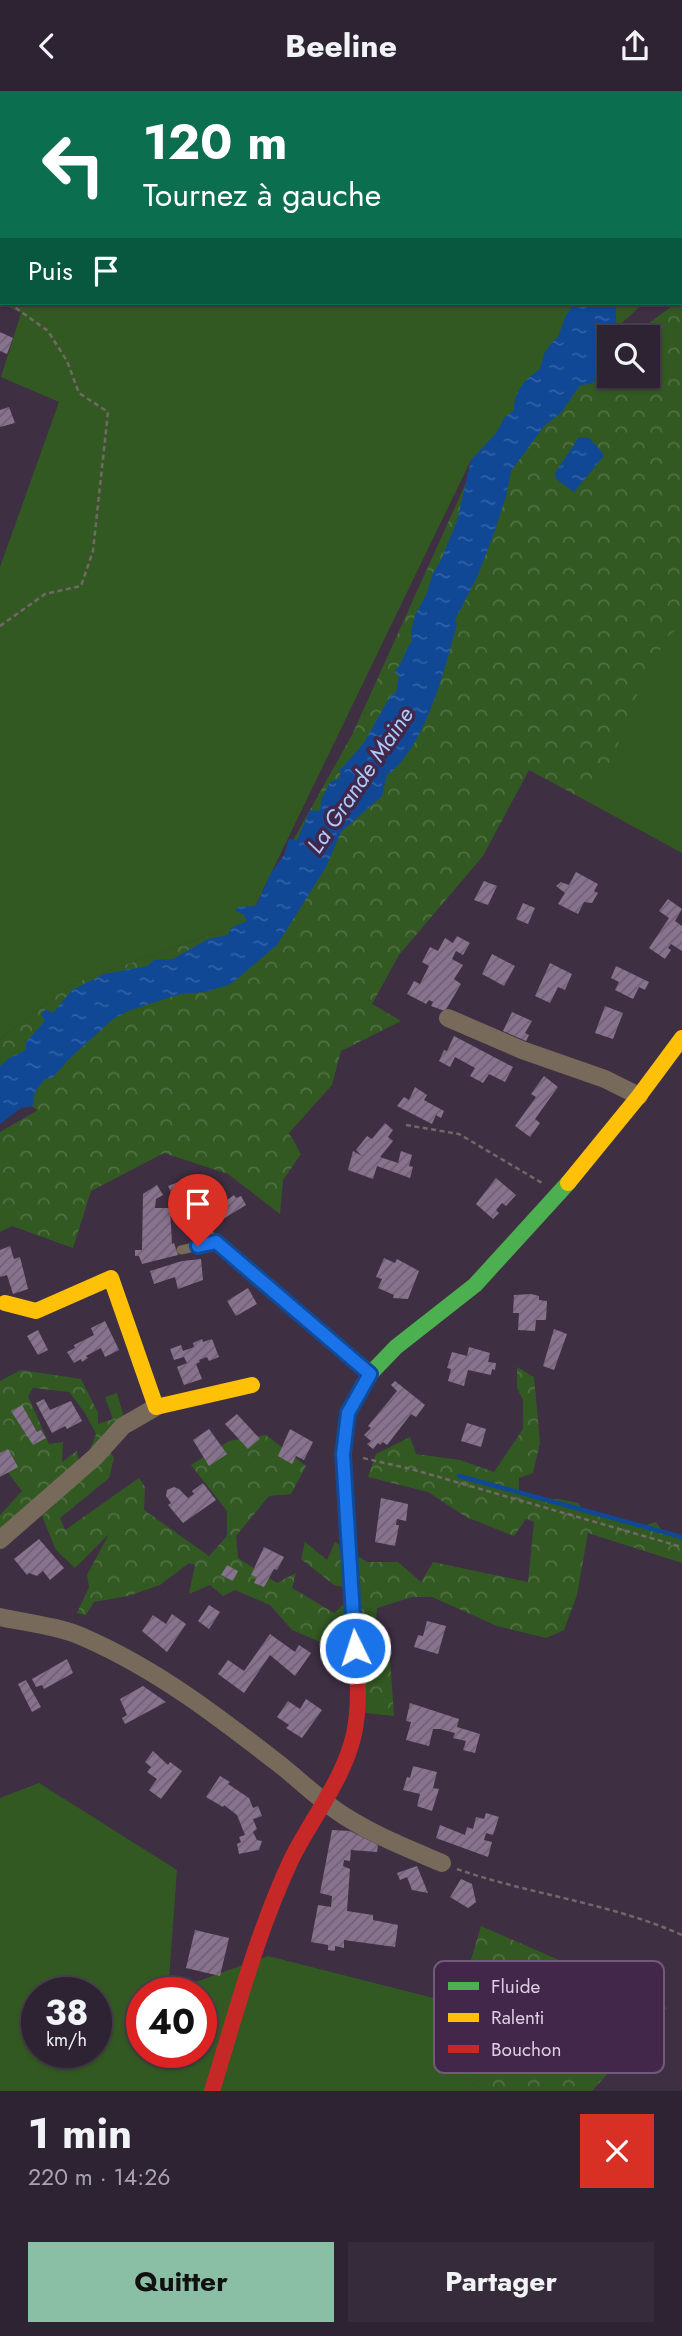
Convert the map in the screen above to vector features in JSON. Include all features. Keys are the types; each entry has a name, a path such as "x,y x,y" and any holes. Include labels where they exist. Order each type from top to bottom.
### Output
{"street":[{"path":"448,1018 522,1050 605,1079 639,1096"},
{"path":"212,2091 258,1942 292,1859 346,1760 354,1734 358,1703 343,1454 348,1413 370,1374 396,1347 475,1285 559,1194 639,1096 682,1038"},
{"path":"5,1303 36,1311 111,1278 156,1407"},
{"path":"0,1540 95,1457 123,1426 156,1407 252,1385"},
{"path":"0,1617 80,1635 136,1663 215,1714 346,1817 388,1840 442,1863"}],"lane":[{"path":"180,1202 216,1242 370,1374"},
{"path":"181,1249 216,1242"}],"path":[{"path":"0,626 45,594 82,586 93,551 108,412 79,393 68,361 48,331 12,305"},
{"path":"406,1125 459,1134 559,1194"},
{"path":"343,1454 411,1469 682,1547"},
{"path":"442,1863 512,1885 613,1911 682,1935"}],"green space":[{"path":"4,305 642,305 620,325 597,325 597,346 471,460 248,921 72,984 0,1039 0,567 59,402 1,377 21,313"},
{"path":"673,305 682,305 682,625 667,637 622,725 617,753 581,798 529,770 483,856 399,955 372,1004 401,1021 341,1051 332,1085 289,1133 301,1154 283,1180 280,1214 228,1174 164,1153 91,1191 73,1248 12,1226 0,1232 0,1132 38,1110 0,1089 0,1039 72,984 248,921 352,735 484,443 597,361 597,388 660,388 660,325 646,325"},
{"path":"682,321 682,853 581,798"},
{"path":"517,1367 534,1377 540,1443 533,1473 519,1478 519,1490 546,1500 559,1499 578,1503 584,1511 643,1526 656,1522 664,1534 682,1538 682,1563 588,1533 577,1595 564,1630 546,1638 497,1626 432,1597 412,1597 377,1608 375,1632 389,1644 394,1716 365,1713 346,1653 292,1630 270,1605 235,1590 223,1596 210,1585 189,1594 195,1565 189,1563 160,1585 128,1596 94,1602 86,1615 77,1613 89,1587 87,1575 109,1534 75,1568 56,1550 42,1516 110,1451 114,1458 109,1478 60,1518 65,1530 139,1478 145,1487 144,1510 209,1556 227,1536 227,1511 191,1465 229,1441 266,1435 306,1466 291,1494 269,1496 236,1536 238,1558 277,1583 296,1573 292,1588 334,1613 360,1590 334,1585 301,1559 305,1542 327,1560 335,1542 367,1562 398,1562 421,1582 433,1562 528,1582 534,1522 526,1519 514,1536 466,1517 428,1492 368,1477 376,1454 410,1437 416,1454 460,1460 494,1472 523,1429 523,1400 517,1388"},
{"path":"21,1370 81,1379 98,1413 98,1424 113,1419 105,1397 117,1393 124,1417 88,1455 96,1434 85,1413 69,1392 33,1388 28,1396 49,1444 63,1442 62,1462 77,1451 79,1463 0,1534 0,1515 22,1491 0,1462 0,1381"},
{"path":"39,1783 177,1870 169,1977 126,1977 126,2068 217,2068 217,1977 210,1977 268,1956 434,1998 434,2073 455,2073 486,2091 0,2091 0,1798"},
{"path":"481,1926 560,1961 471,1961"},
{"path":"455,2073 608,2073 592,2091 486,2091"}],"water":[{"name":"La Grande Maine","path":"574,305 616,305 616,325 597,325 597,379 591,384 580,385 561,413 545,425 511,471 494,533 478,575 455,620 457,624 440,684 423,727 400,763 387,775 382,796 341,832 326,867 277,945 231,984 205,992 180,994 128,1011 113,1019 53,1077 45,1079 35,1092 33,1106 21,1108 0,1124 0,1066 26,1050 26,1042 45,1021 41,1014 46,1009 53,1013 72,990 104,974 147,966 154,960 173,959 208,939 228,935 231,928 247,921 243,914 235,911 238,907 256,906 271,873 284,855 289,839 297,840 310,810 320,811 321,800 330,782 340,778 340,770 363,744 391,695 396,693 399,675 394,672 412,641 415,615 457,521 471,460 497,432 504,418 514,410 518,391 525,381 540,369 544,354 558,337 566,315"},
{"path":"579,437 589,438 603,453 603,457 574,492 556,479 555,473"}],"building":[{"path":"0,332 13,338 7,354 0,351"},
{"path":"9,407 15,423 0,427 0,410"},
{"path":"576,872 598,884 594,891 598,893 592,903 584,902 578,914 558,904 565,893 556,886 561,882 569,885"},
{"path":"484,881 497,886 488,905 474,900"},
{"path":"668,899 682,909 675,921 682,926 682,951 671,944 668,948 671,950 665,959 649,948 669,918 659,911"},
{"path":"523,903 535,908 528,924 516,919"},
{"path":"457,936 470,943 463,955 456,951 452,959 463,965 454,979 461,984 445,1011 431,1006 433,1002 429,1000 426,1004 407,994 414,981 420,984 429,966 422,962 430,947 438,951 445,938 453,943"},
{"path":"492,954 515,966 504,986 482,974"},
{"path":"550,963 572,974 565,990 558,987 550,1003 535,996"},
{"path":"616,966 649,982 645,990 639,987 633,999 615,990 619,982 611,978"},
{"path":"605,1006 623,1013 613,1039 595,1033"},
{"path":"512,1012 532,1021 525,1033 529,1035 526,1041 503,1031"},
{"path":"454,1036 513,1067 505,1082 489,1074 483,1083 470,1076 475,1068 455,1057 450,1067 439,1061"},
{"path":"544,1076 558,1087 535,1119 540,1123 530,1137 515,1126 536,1097 531,1094"},
{"path":"415,1087 427,1095 424,1100 444,1111 441,1118 436,1115 432,1124 397,1106 404,1097 409,1100"},
{"path":"385,1123 393,1130 388,1137 393,1141 380,1157 398,1163 401,1151 412,1155 410,1178 377,1166 373,1179 348,1170 353,1151 362,1156 356,1150 367,1136 372,1139"},
{"path":"189,1178 199,1194 208,1189 223,1203 234,1195 236,1198 241,1196 246,1205 210,1227 189,1193 174,1198 168,1186"},
{"path":"496,1178 516,1195 506,1206 502,1203 496,1210 499,1213 493,1219 476,1204"},
{"path":"157,1185 163,1195 156,1199 155,1208 170,1208 172,1244 174,1243 178,1255 142,1264 139,1256 135,1256 135,1250 142,1250 143,1194"},
{"path":"10,1246 14,1259 20,1257 28,1289 13,1294 7,1275 0,1277 0,1250"},
{"path":"384,1258 395,1263 397,1259 419,1271 408,1299 393,1298 394,1295 378,1288 382,1279 376,1277"},
{"path":"201,1259 203,1280 178,1289 175,1277 154,1284 150,1271 182,1261"},
{"path":"248,1288 257,1304 236,1316 227,1301"},
{"path":"514,1295 539,1296 539,1300 547,1301 546,1320 536,1320 535,1331 518,1330 519,1313 513,1313"},
{"path":"105,1321 119,1350 105,1357 101,1348 86,1356 88,1358 82,1362 81,1359 74,1363 67,1352 75,1348 74,1345 94,1335 91,1328"},
{"path":"554,1329 567,1334 554,1370 543,1366"},
{"path":"38,1330 48,1350 38,1355 27,1336"},
{"path":"202,1339 203,1342 212,1339 219,1357 209,1361 207,1357 199,1360 196,1364 202,1379 184,1385 177,1367 187,1363 184,1357 174,1360 170,1349 181,1345 183,1351 194,1347 193,1343"},
{"path":"469,1347 490,1353 488,1362 496,1363 495,1370 492,1369 491,1375 468,1370 464,1386 448,1381 451,1369 447,1368 452,1352 467,1356"},
{"path":"395,1381 425,1405 416,1417 411,1414 387,1445 378,1443 373,1449 367,1444 371,1441 364,1435 371,1428 368,1426 397,1391 391,1385"},
{"path":"44,1399 50,1410 71,1401 82,1421 52,1433 36,1403"},
{"path":"22,1405 37,1432 41,1430 46,1438 33,1445 11,1411"},
{"path":"237,1414 260,1439 248,1449 225,1424"},
{"path":"467,1423 486,1429 481,1447 461,1441"},
{"path":"209,1429 227,1454 209,1466 193,1440"},
{"path":"290,1429 313,1442 304,1460 296,1456 292,1464 278,1456"},
{"path":"8,1449 18,1467 0,1477 0,1453"},
{"path":"203,1483 216,1500 183,1523 168,1505 171,1503 166,1496 167,1490 174,1487 188,1498 194,1494 192,1491"},
{"path":"381,1498 408,1504 406,1521 397,1519 396,1525 399,1525 395,1546 375,1542"},
{"path":"39,1539 64,1568 50,1580 43,1571 37,1576 29,1573 27,1575 14,1559"},
{"path":"264,1547 284,1557 264,1587 254,1583 257,1577 251,1575"},
{"path":"227,1565 238,1571 233,1581 221,1575"},
{"path":"209,1605 220,1612 209,1629 198,1621"},
{"path":"172,1614 186,1624 167,1652 142,1631 153,1615 166,1624"},
{"path":"427,1621 446,1626 438,1654 414,1647 418,1635 423,1636"},
{"path":"270,1634 295,1652 299,1645 311,1653 295,1676 270,1655 244,1693 218,1674 228,1660 244,1671"},
{"path":"67,1659 73,1673 44,1689 42,1685 36,1687 32,1679"},
{"path":"26,1680 41,1707 32,1712 18,1684"},
{"path":"143,1686 166,1702 125,1724 122,1718 127,1715 120,1699"},
{"path":"306,1699 322,1710 302,1738 286,1728 289,1725 277,1717 288,1701 300,1709"},
{"path":"410,1703 459,1719 457,1727 480,1734 475,1753 463,1750 466,1741 453,1738 455,1733 440,1729 433,1729 429,1746 406,1740 411,1722 406,1721"},
{"path":"153,1751 168,1765 170,1762 182,1771 161,1799 149,1790 157,1779 147,1772 151,1767 145,1762"},
{"path":"413,1766 437,1772 433,1788 439,1789 432,1811 417,1806 420,1794 403,1790"},
{"path":"220,1776 249,1798 253,1808 258,1806 262,1816 253,1819 257,1829 253,1832 257,1840 262,1841 259,1850 239,1854 239,1837 245,1835 237,1815 224,1805 223,1807 206,1797"},
{"path":"486,1813 499,1817 493,1835 486,1833 484,1840 492,1842 488,1857 436,1838 440,1825 465,1835 467,1827 473,1829 476,1817 484,1819"},
{"path":"332,1830 350,1831 378,1845 377,1852 351,1850 350,1861 344,1860 343,1866 350,1869 347,1911 373,1915 373,1920 398,1925 395,1947 344,1940 344,1948 335,1946 335,1951 328,1950 328,1945 311,1942 318,1905 331,1907 332,1896 320,1893"},
{"path":"417,1866 428,1893 412,1890 407,1877 400,1880 397,1873"},
{"path":"461,1879 472,1884 476,1902 468,1908 450,1897"},
{"path":"195,1930 229,1938 220,1976 186,1968"}],"waterway":[{"path":"459,1476 682,1537"}],"traffic: fast":[{"path":"352,1601 343,1454 348,1413 370,1374 396,1347 475,1285 568,1183"}],"traffic: slow":[{"path":"568,1183 682,1038"},
{"path":"5,1303 36,1311 111,1278 156,1407 252,1385"}],"traffic: jam":[{"path":"212,2091 248,1973 279,1886 343,1767 354,1734 358,1701 352,1601"}],"route":[{"path":"198,1246 216,1242 370,1374 348,1413 343,1454 355,1648"}]}
